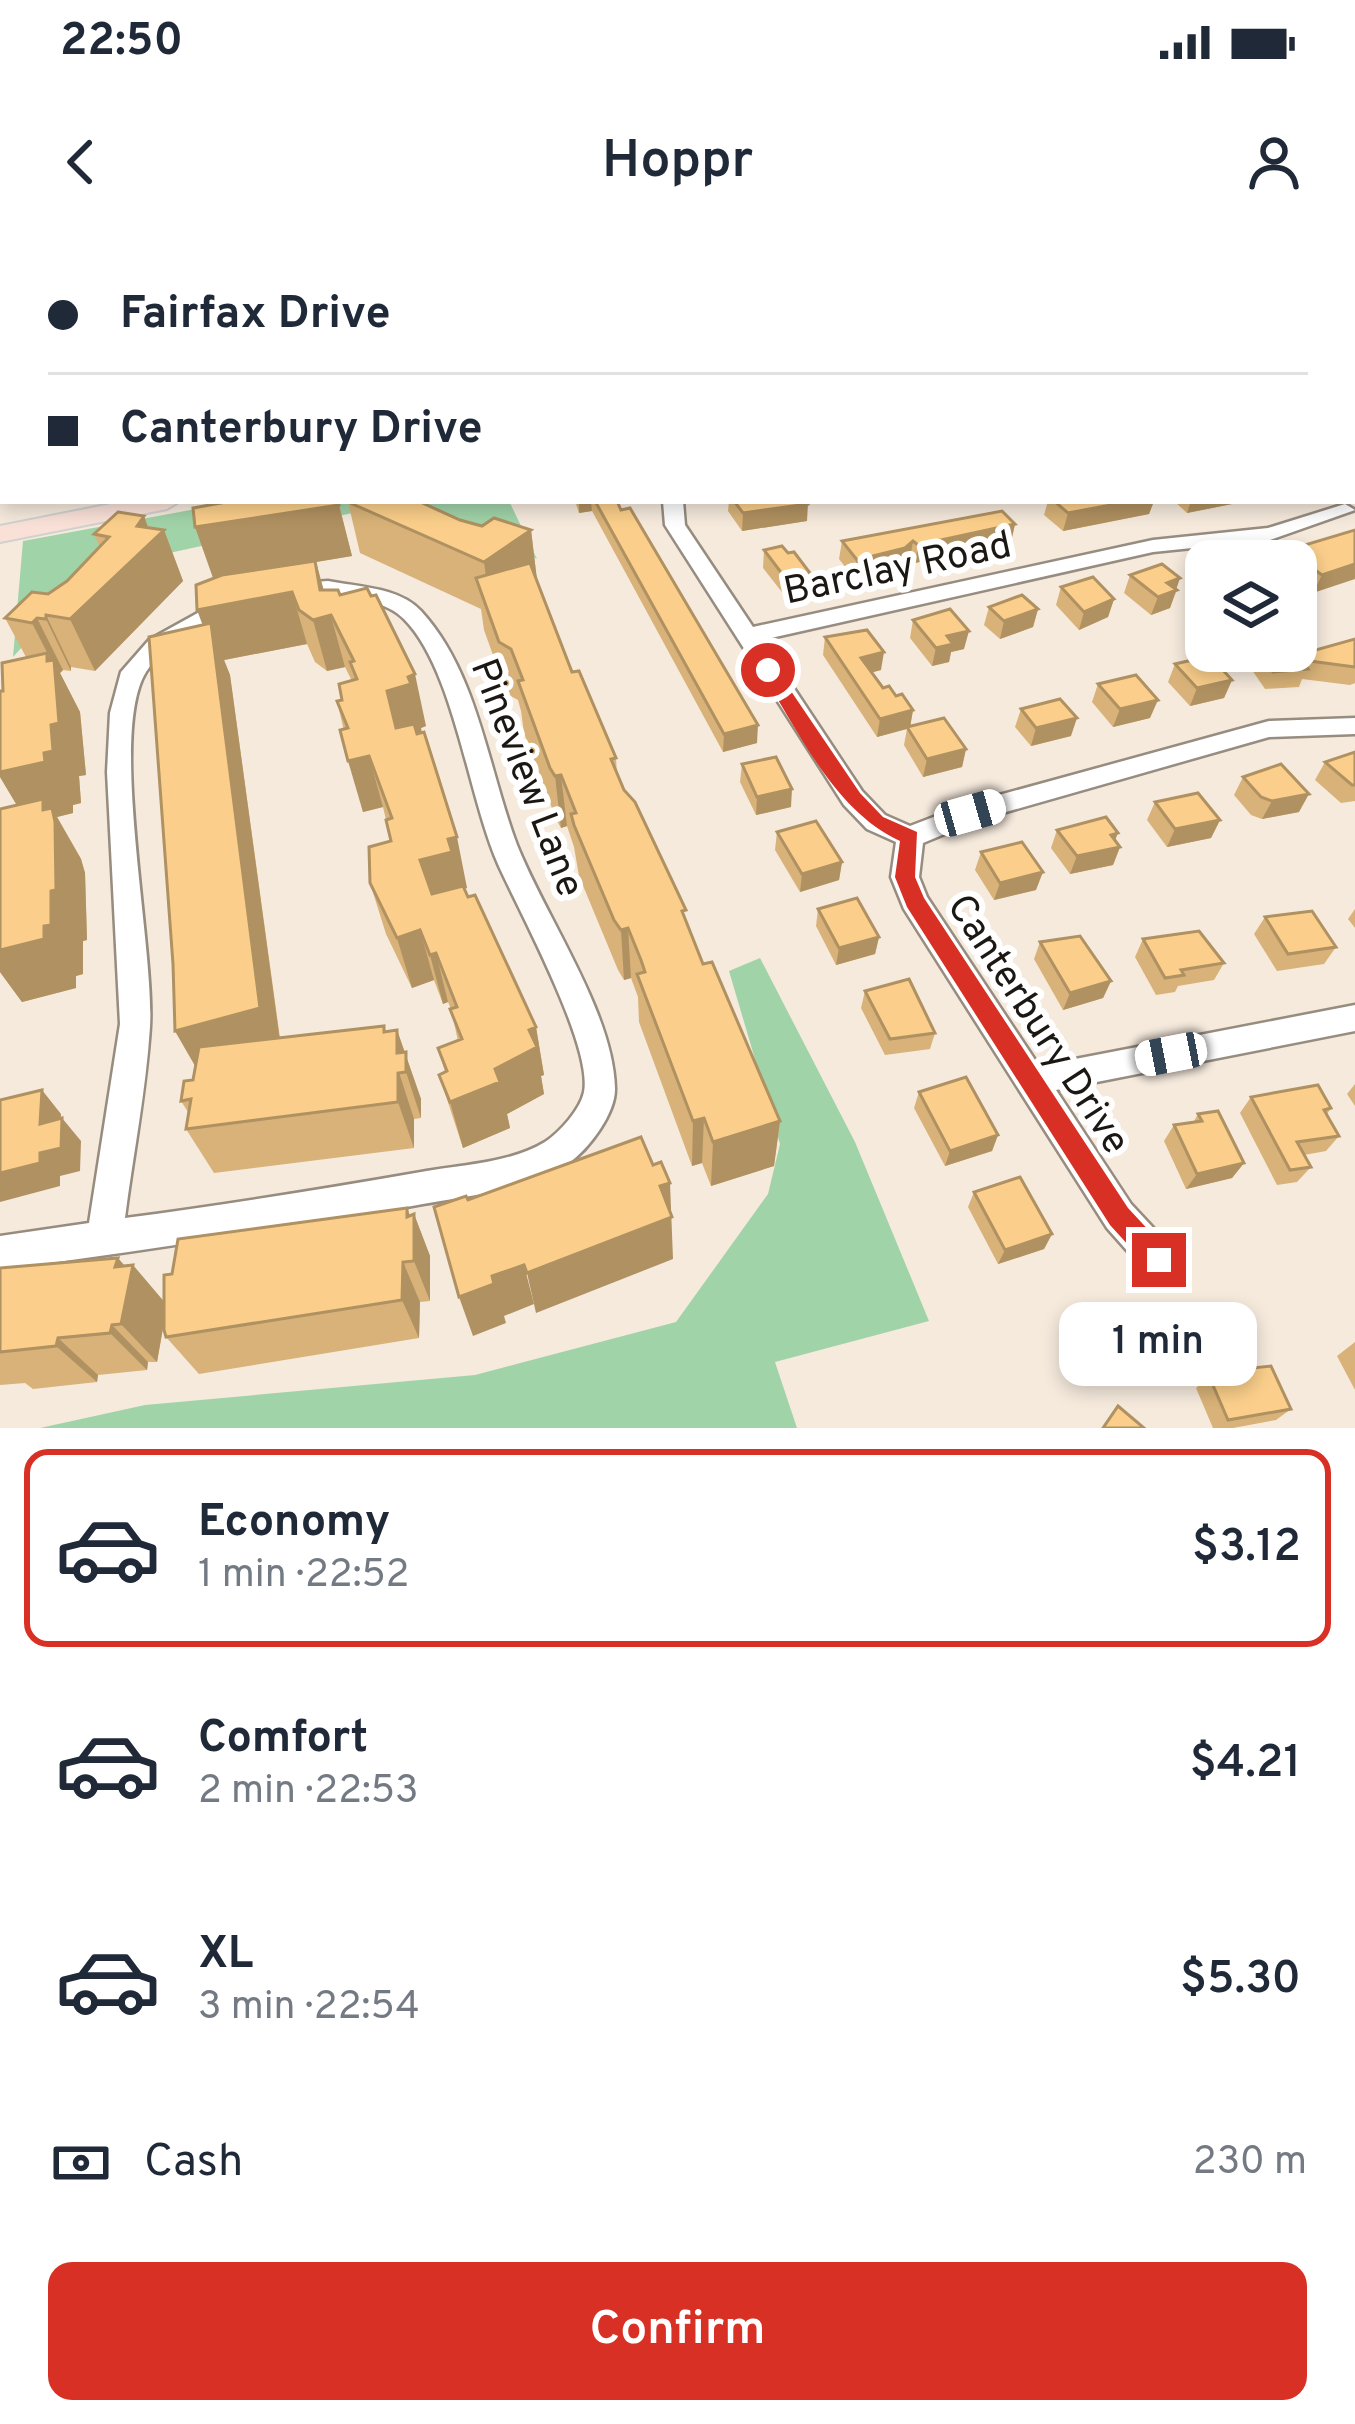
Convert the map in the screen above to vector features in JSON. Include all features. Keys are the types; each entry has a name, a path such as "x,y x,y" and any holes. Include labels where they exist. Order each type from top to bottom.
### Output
{"main road":[{"path":"0,523 96,504"},
{"path":"0,534 152,504"}],"street":[{"name":"Barclay Road","path":"746,636 1153,546 1270,534 1344,509"},
{"path":"674,513 746,636 853,798 876,822 910,837 970,813 1269,729 1355,726"},
{"name":"Pineview Lane","path":"0,1253 104,1240 504,1173 555,1154 580,1132 600,1094 595,1046 504,846 447,668 412,614 388,599 328,588 291,590 233,603 157,645 133,673 122,712 120,772 135,1024 104,1240"},
{"name":"Canterbury Drive","path":"910,837 905,877 914,901 1119,1216 1159,1260"},
{"path":"1032,1081 1355,1018"}],"green space":[{"path":"223,504 510,504 537,559 506,538 440,512 366,510 92,570 13,657 23,541"},
{"path":"760,958 855,1142 929,1321 775,1362 797,1428 40,1428 145,1405 475,1375 676,1322 768,1194 780,1144 729,971"}],"building":[{"path":"215,504 339,505 195,527 193,508"},
{"path":"353,504 425,504 482,526 494,518 531,530 484,562"},
{"path":"597,504 630,508 758,725 724,734"},
{"path":"736,504 808,504 743,513"},
{"path":"1058,504 1116,504 1068,513"},
{"path":"1002,511 1015,524 918,545 913,541 905,548 857,560 842,541"},
{"path":"118,512 144,516 137,526 164,530 70,619 46,615 32,623 5,618 32,592 48,594 67,581 109,537 94,534"},
{"path":"1355,530 1355,564 1322,575 1317,571 1317,541"},
{"path":"782,546 794,552 810,573 786,579 764,550"},
{"path":"315,561 320,590 338,590 340,595 367,588 371,596 376,595 415,674 408,677 411,684 387,691 396,728 414,724 417,734 424,732 457,837 448,839 452,852 420,860 432,894 463,886 468,897 475,895 536,1027 529,1030 537,1047 495,1069 500,1082 450,1102 439,1075 447,1071 438,1048 462,1039 450,1009 457,1007 436,953 430,955 420,930 397,938 370,883 369,847 391,841 386,820 392,818 369,756 348,761 340,730 348,728 337,701 342,700 339,684 357,679 350,662 354,661 331,615 313,620 299,610 292,592 197,610 196,585 222,575"},
{"path":"530,563 572,672 579,671 616,758 611,759 624,790 635,802 686,910 682,911 703,964 712,962 780,1121 713,1142 704,1118 693,1121 637,974 645,972 641,960 628,928 621,930 614,920 574,825 571,814 576,813 561,775 555,776 550,768 511,649 499,642 476,578"},
{"path":"1162,564 1180,578 1167,583 1177,590 1158,597 1130,575"},
{"path":"1093,577 1114,599 1084,612 1061,587"},
{"path":"1022,595 1038,609 1004,621 989,607"},
{"path":"950,609 969,631 947,636 953,644 936,648 913,620"},
{"path":"211,623 260,1008 175,1031 149,637"},
{"path":"867,630 884,652 861,658 883,688 889,686 896,696 902,694 913,710 880,719 825,637"},
{"path":"1355,639 1355,667 1317,662 1317,650"},
{"path":"47,653 47,661 54,660 59,723 51,725 53,751 44,753 45,762 0,772 2,663"},
{"path":"1185,662 1185,672 1225,672 1232,680 1197,688 1175,664"},
{"path":"1136,675 1158,700 1120,709 1098,684"},
{"path":"1060,699 1077,718 1036,728 1021,709"},
{"path":"944,718 966,749 927,759 907,727"},
{"path":"1355,752 1355,785 1352,785 1325,762"},
{"path":"776,757 792,789 757,797 742,764"},
{"path":"1281,764 1309,794 1272,801 1261,797 1243,777"},
{"path":"1198,793 1220,820 1175,829 1155,802"},
{"path":"43,799 43,810 52,808 55,822 56,890 51,891 51,925 44,926 44,939 0,950 0,809"},
{"path":"1106,817 1118,833 1111,835 1120,847 1077,856 1057,830"},
{"path":"816,821 842,862 802,874 777,832"},
{"path":"1022,842 1043,872 1000,883 981,852"},
{"path":"857,898 879,937 839,948 818,909"},
{"path":"1312,911 1336,947 1288,954 1265,917"},
{"path":"1199,931 1224,963 1181,970 1184,975 1165,978 1143,939"},
{"path":"1080,936 1111,981 1070,993 1040,942"},
{"path":"909,979 935,1033 890,1039 865,991"},
{"path":"384,1026 384,1032 397,1030 397,1053 406,1052 406,1072 398,1073 398,1102 186,1129 191,1099 181,1101 184,1081 193,1080 199,1047"},
{"path":"966,1077 998,1135 950,1151 919,1092"},
{"path":"1318,1085 1331,1108 1324,1110 1339,1136 1297,1142 1311,1167 1290,1170 1251,1097"},
{"path":"42,1090 40,1124 62,1118 61,1148 40,1153 40,1163 0,1173 0,1100"},
{"path":"1218,1111 1244,1163 1197,1174 1174,1125 1202,1121 1198,1114"},
{"path":"641,1137 653,1165 661,1162 670,1183 660,1186 672,1217 527,1273 524,1265 492,1276 494,1284 459,1297 434,1207 466,1196 468,1200"},
{"path":"1020,1177 1052,1234 1005,1250 974,1192"},
{"path":"407,1208 407,1217 414,1214 414,1261 403,1262 402,1300 166,1337 164,1275 172,1274 178,1239"},
{"path":"118,1258 115,1267 133,1265 121,1324 112,1325 110,1333 58,1338 56,1346 0,1352 0,1268"},
{"path":"1241,1342 1253,1368 1271,1366 1291,1409 1228,1420 1209,1376 1219,1374 1207,1347"},
{"path":"1118,1406 1144,1428 1103,1428"}],"route":[{"path":"768,670 853,798 876,822 910,837 905,877 914,901 1119,1216 1159,1260"}]}
